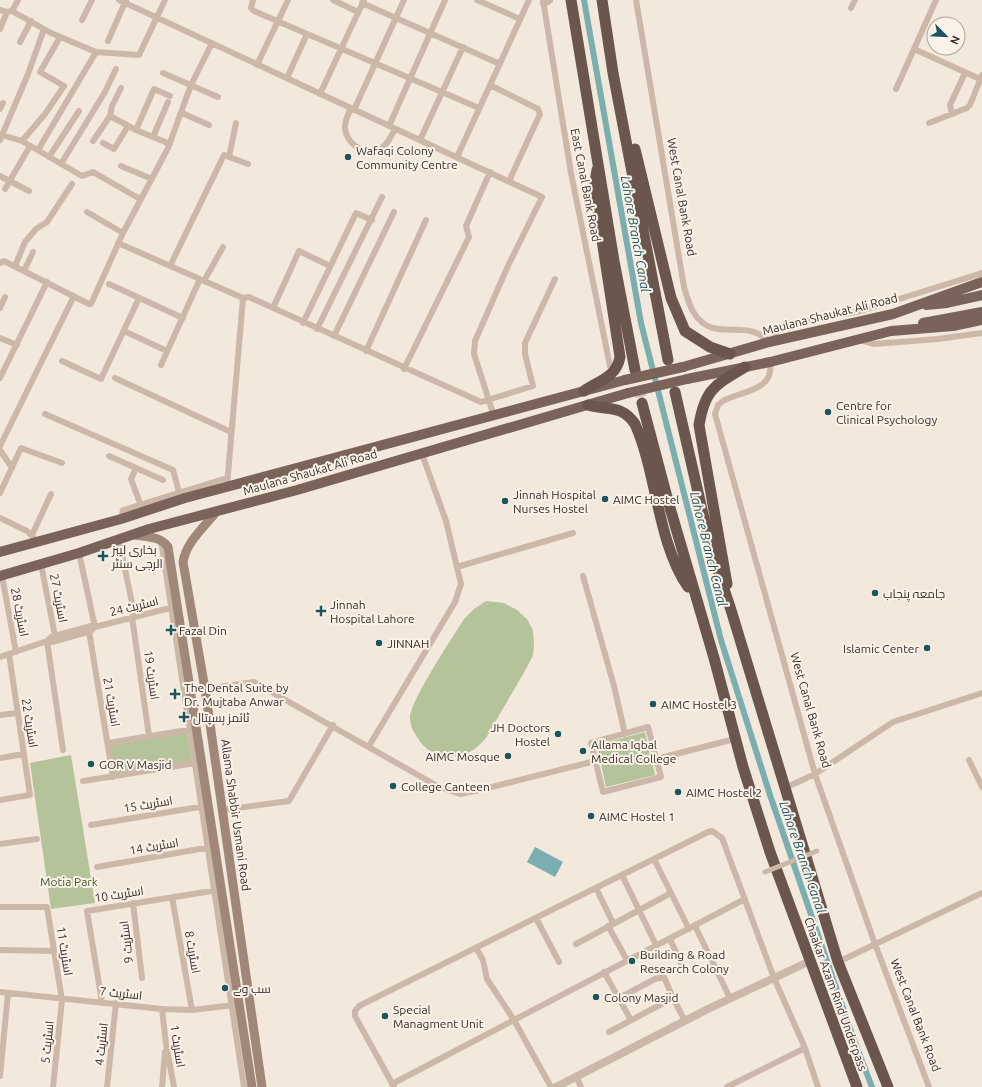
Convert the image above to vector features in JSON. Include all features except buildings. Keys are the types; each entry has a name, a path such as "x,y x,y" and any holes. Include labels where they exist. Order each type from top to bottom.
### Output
{"highway":[{"path":"602,0 613,73 668,360"},
{"path":"570,1 622,307 635,370"},
{"path":"613,73 636,155 671,298 685,331 710,347 730,354"},
{"path":"584,391 595,383 609,377 616,368 620,357 594,188 598,160"},
{"path":"731,610 722,547 699,425 701,411 708,394 719,383 745,367"},
{"path":"675,392 712,553 786,788 838,962 888,1087"},
{"name":"Chaakar Azam Rind Underpass","path":"642,403 735,739 770,852 857,1087"},
{"path":"588,405 600,408 617,409 630,416 635,424 669,545 682,578 696,597"}],"main road":[{"name":"Maulana Shaukat Ali Road","path":"0,552 16,548 34,538 121,519 227,482 418,437 584,391 730,354 771,342 893,314 982,282"},
{"path":"918,305 947,303 982,295"},
{"path":"745,367 897,330 908,325 982,312"},
{"path":"897,330 953,326 982,320"},
{"name":"Maulana Shaukat Ali Road","path":"1,576 217,511 297,490 628,393 745,367"},
{"path":"418,437 422,454"},
{"name":"Allama Shabbir Usmani Road","path":"217,511 191,543 183,562 205,689 262,1087"},
{"name":"Allama Shabbir Usmani Road","path":"135,535 161,540 168,547 174,607 191,691 193,729 235,1005 252,1087"},
{"path":"0,558 16,548"}],"street":[{"path":"0,29 9,12 18,0"},
{"path":"82,20 92,0"},
{"path":"0,10 31,21 44,29 96,52 140,55 165,0"},
{"path":"253,0 251,8 254,11 479,108"},
{"path":"257,65 288,0"},
{"path":"333,0 358,12"},
{"path":"404,0 346,119 345,128 347,137 354,146 361,150 370,151 379,149 385,145 430,33 445,0"},
{"path":"477,0 520,19"},
{"path":"457,157 529,0"},
{"name":"West Canal Bank Road","path":"636,0 684,287 691,308 700,320 711,328 718,330 750,330 763,335 771,342"},
{"path":"851,8 855,0"},
{"path":"896,89 936,0"},
{"path":"108,41 124,1 257,65 542,197 507,268 475,341 474,354 494,416"},
{"path":"320,94 363,1 396,18 500,64"},
{"name":"East Canal Bank Road","path":"545,1 571,173 610,366 616,368"},
{"path":"20,42 31,21"},
{"path":"44,29 28,74 2,133 22,141 82,176 93,172 140,199"},
{"path":"287,78 307,34"},
{"path":"22,141 45,114 64,86 40,72 60,36"},
{"path":"0,263 4,261 15,266 89,304 93,302 118,243 170,144 192,85 212,43"},
{"path":"420,140 463,47"},
{"path":"914,49 965,73 981,77 979,93 970,105 929,123"},
{"path":"38,150 96,52"},
{"path":"61,164 102,98 116,69"},
{"path":"163,72 218,97"},
{"path":"952,114 950,106 965,73"},
{"path":"490,85 538,109 540,114 509,181"},
{"path":"93,141 110,116 112,106 122,88"},
{"path":"136,130 154,89 169,99 153,137"},
{"path":"102,98 112,106"},
{"path":"49,157 79,111"},
{"path":"182,113 209,125"},
{"path":"110,116 136,130 170,144"},
{"path":"229,157 236,123"},
{"path":"103,143 114,149 128,126"},
{"path":"5,189 30,146"},
{"path":"170,266 224,155 248,164"},
{"path":"121,166 152,179"},
{"path":"404,368 469,237 466,226 490,172"},
{"path":"0,176 29,191"},
{"path":"15,266 25,242 36,229 47,222 72,184"},
{"path":"317,328 372,220 382,197"},
{"path":"87,212 123,233"},
{"path":"334,336 394,212"},
{"path":"303,323 356,213 372,220"},
{"path":"366,351 426,220"},
{"path":"118,243 243,298 249,297 303,323 481,402 533,386 525,354 525,343 556,279"},
{"path":"161,365 202,280 223,247"},
{"path":"274,308 299,251 330,266"},
{"path":"24,271 34,252"},
{"path":"771,342 776,330 780,326 861,311 982,273"},
{"path":"0,378 47,282"},
{"path":"109,284 183,318"},
{"path":"0,446 74,296"},
{"path":"0,308 5,297"},
{"path":"62,361 101,379 139,298"},
{"path":"121,519 123,510 140,503 178,492 227,482 243,298"},
{"path":"124,331 167,351"},
{"path":"858,340 874,344 938,339 982,333"},
{"path":"0,338 17,345"},
{"name":"West Canal Bank Road","path":"770,362 771,369 769,376 762,386 723,401 718,405 715,414 815,774 875,944 929,1087"},
{"path":"115,378 231,432"},
{"path":"45,414 172,470 178,492"},
{"path":"0,493 21,448 62,464"},
{"path":"0,450 12,468"},
{"path":"369,746 455,602 461,584 446,521 422,454"},
{"path":"109,456 163,480"},
{"path":"136,468 131,479 140,503"},
{"path":"0,518 34,538 51,494"},
{"path":"457,567 573,533"},
{"name":"اسٹریٹ 19","path":"119,541 133,617 149,736"},
{"path":"79,553 95,627"},
{"name":"اسٹریٹ 27","path":"41,564 55,636"},
{"name":"اسٹریٹ 28","path":"1,576 16,652"},
{"path":"583,576 625,734"},
{"path":"108,743 193,729 174,607"},
{"name":"اسٹریٹ 24","path":"48,641 52,642 89,631 95,627 174,607"},
{"name":"اسٹریٹ 24","path":"0,657 48,641 55,636 91,626 95,627"},
{"name":"اسٹریٹ 21","path":"89,631 113,777"},
{"path":"48,641 64,750"},
{"name":"اسٹریٹ 22","path":"0,800 30,795 9,654"},
{"path":"191,691 254,682 333,725 439,787 460,794 595,761"},
{"path":"786,788 815,774 893,722 982,693"},
{"path":"0,715 18,713"},
{"path":"223,810 289,801 333,725"},
{"path":"648,727 656,759 661,777 603,792 591,743 648,727"},
{"path":"656,759 735,739"},
{"path":"0,758 24,754"},
{"path":"969,760 982,787"},
{"path":"83,781 198,762"},
{"name":"اسٹریٹ 15","path":"91,825 205,806"},
{"path":"745,899 604,972 393,1085 355,1016 355,1011 359,1006 712,831 722,838 745,899 774,978 805,1048 818,1087"},
{"path":"0,844 37,839"},
{"name":"اسٹریٹ 14","path":"96,867 212,847"},
{"path":"765,872 817,851"},
{"path":"654,859 689,929"},
{"path":"622,875 656,945"},
{"path":"596,888 627,960"},
{"name":"اسٹریٹ 10","path":"102,1002 87,911 218,890"},
{"path":"576,944 671,893"},
{"path":"838,962 982,894"},
{"name":"اسٹریٹ 8","path":"172,897 192,1010"},
{"name":"اسٹریٹ 9","path":"133,903 142,978"},
{"name":"اسٹریٹ 11","path":"0,908 47,907 62,1000"},
{"path":"536,918 559,962"},
{"path":"695,926 730,998"},
{"path":"670,939 683,968"},
{"path":"476,948 483,960 487,979 514,1020 551,1087"},
{"path":"0,950 54,951"},
{"path":"556,1087 730,998 810,961"},
{"path":"604,972 631,1020"},
{"path":"619,998 655,979 664,978 685,1021"},
{"name":"اسٹریٹ 7","path":"0,992 62,1000 116,1003 162,1009 192,1010 235,1005"},
{"path":"0,1076 8,993"},
{"path":"609,1032 673,998"},
{"name":"اسٹریٹ 5","path":"54,1087 62,1000"},
{"name":"اسٹریٹ 4","path":"107,1087 116,1003"},
{"path":"235,1005 244,1087"},
{"name":"اسٹریٹ 1","path":"162,1009 166,1044 174,1087"},
{"path":"162,1087 166,1044"},
{"path":"727,1087 805,1048"},
{"path":"576,1076 581,1087"}],"green space":[{"path":"486,601 504,603 517,610 527,619 533,630 533,655 482,743 468,753 462,755 440,755 427,748 415,735 410,721 412,710 424,684 464,619 474,609"},
{"path":"187,732 192,762 115,775 110,745"},
{"path":"645,732 655,775 606,787 597,745"},
{"name":"Motia Park","path":"71,755 95,903 51,909 30,763"}],"water":[{"path":"535,847 563,862 555,877 527,862"}],"waterway":[{"name":"Lahore Branch Canal","path":"584,0 641,323 721,640 770,795 854,1040 872,1087"}],"tunnel":[{"path":"635,370 642,403"}],"place":[{"name":"Wafaqi Colony Community Centre","path":"348,157"},
{"name":"Centre for Clinical Psychology","path":"828,412"},
{"name":"AIMC Hostel","path":"605,499"},
{"name":"Jinnah Hospital Nurses Hostel","path":"505,501"},
{"name":"بخاری لیبز الرجی سنٹر","path":"103,556"},
{"name":"جامعہ پنجاب","path":"875,593"},
{"name":"Jinnah Hospital Lahore","path":"321,611"},
{"name":"Fazal Din","path":"171,630"},
{"name":"JINNAH","path":"379,643"},
{"name":"Islamic Center","path":"927,648"},
{"name":"The Dental Suite by Dr. Mujtaba Anwar","path":"175,694"},
{"name":"AIMC Hostel 3","path":"653,704"},
{"name":"ٹائمز ہسپتال","path":"184,717"},
{"name":"JH Doctors Hostel","path":"558,734"},
{"name":"Allama Iqbal Medical College","path":"583,751"},
{"name":"AIMC Mosque","path":"508,756"},
{"name":"GOR V Masjid","path":"91,764"},
{"name":"College Canteen","path":"393,786"},
{"name":"AIMC Hostel 2","path":"678,792"},
{"name":"AIMC Hostel 1","path":"591,816"},
{"name":"Building & Road Research Colony","path":"632,961"},
{"name":"سب وے","path":"225,988"},
{"name":"Colony Masjid","path":"596,997"},
{"name":"Special Managment Unit","path":"385,1016"}]}
